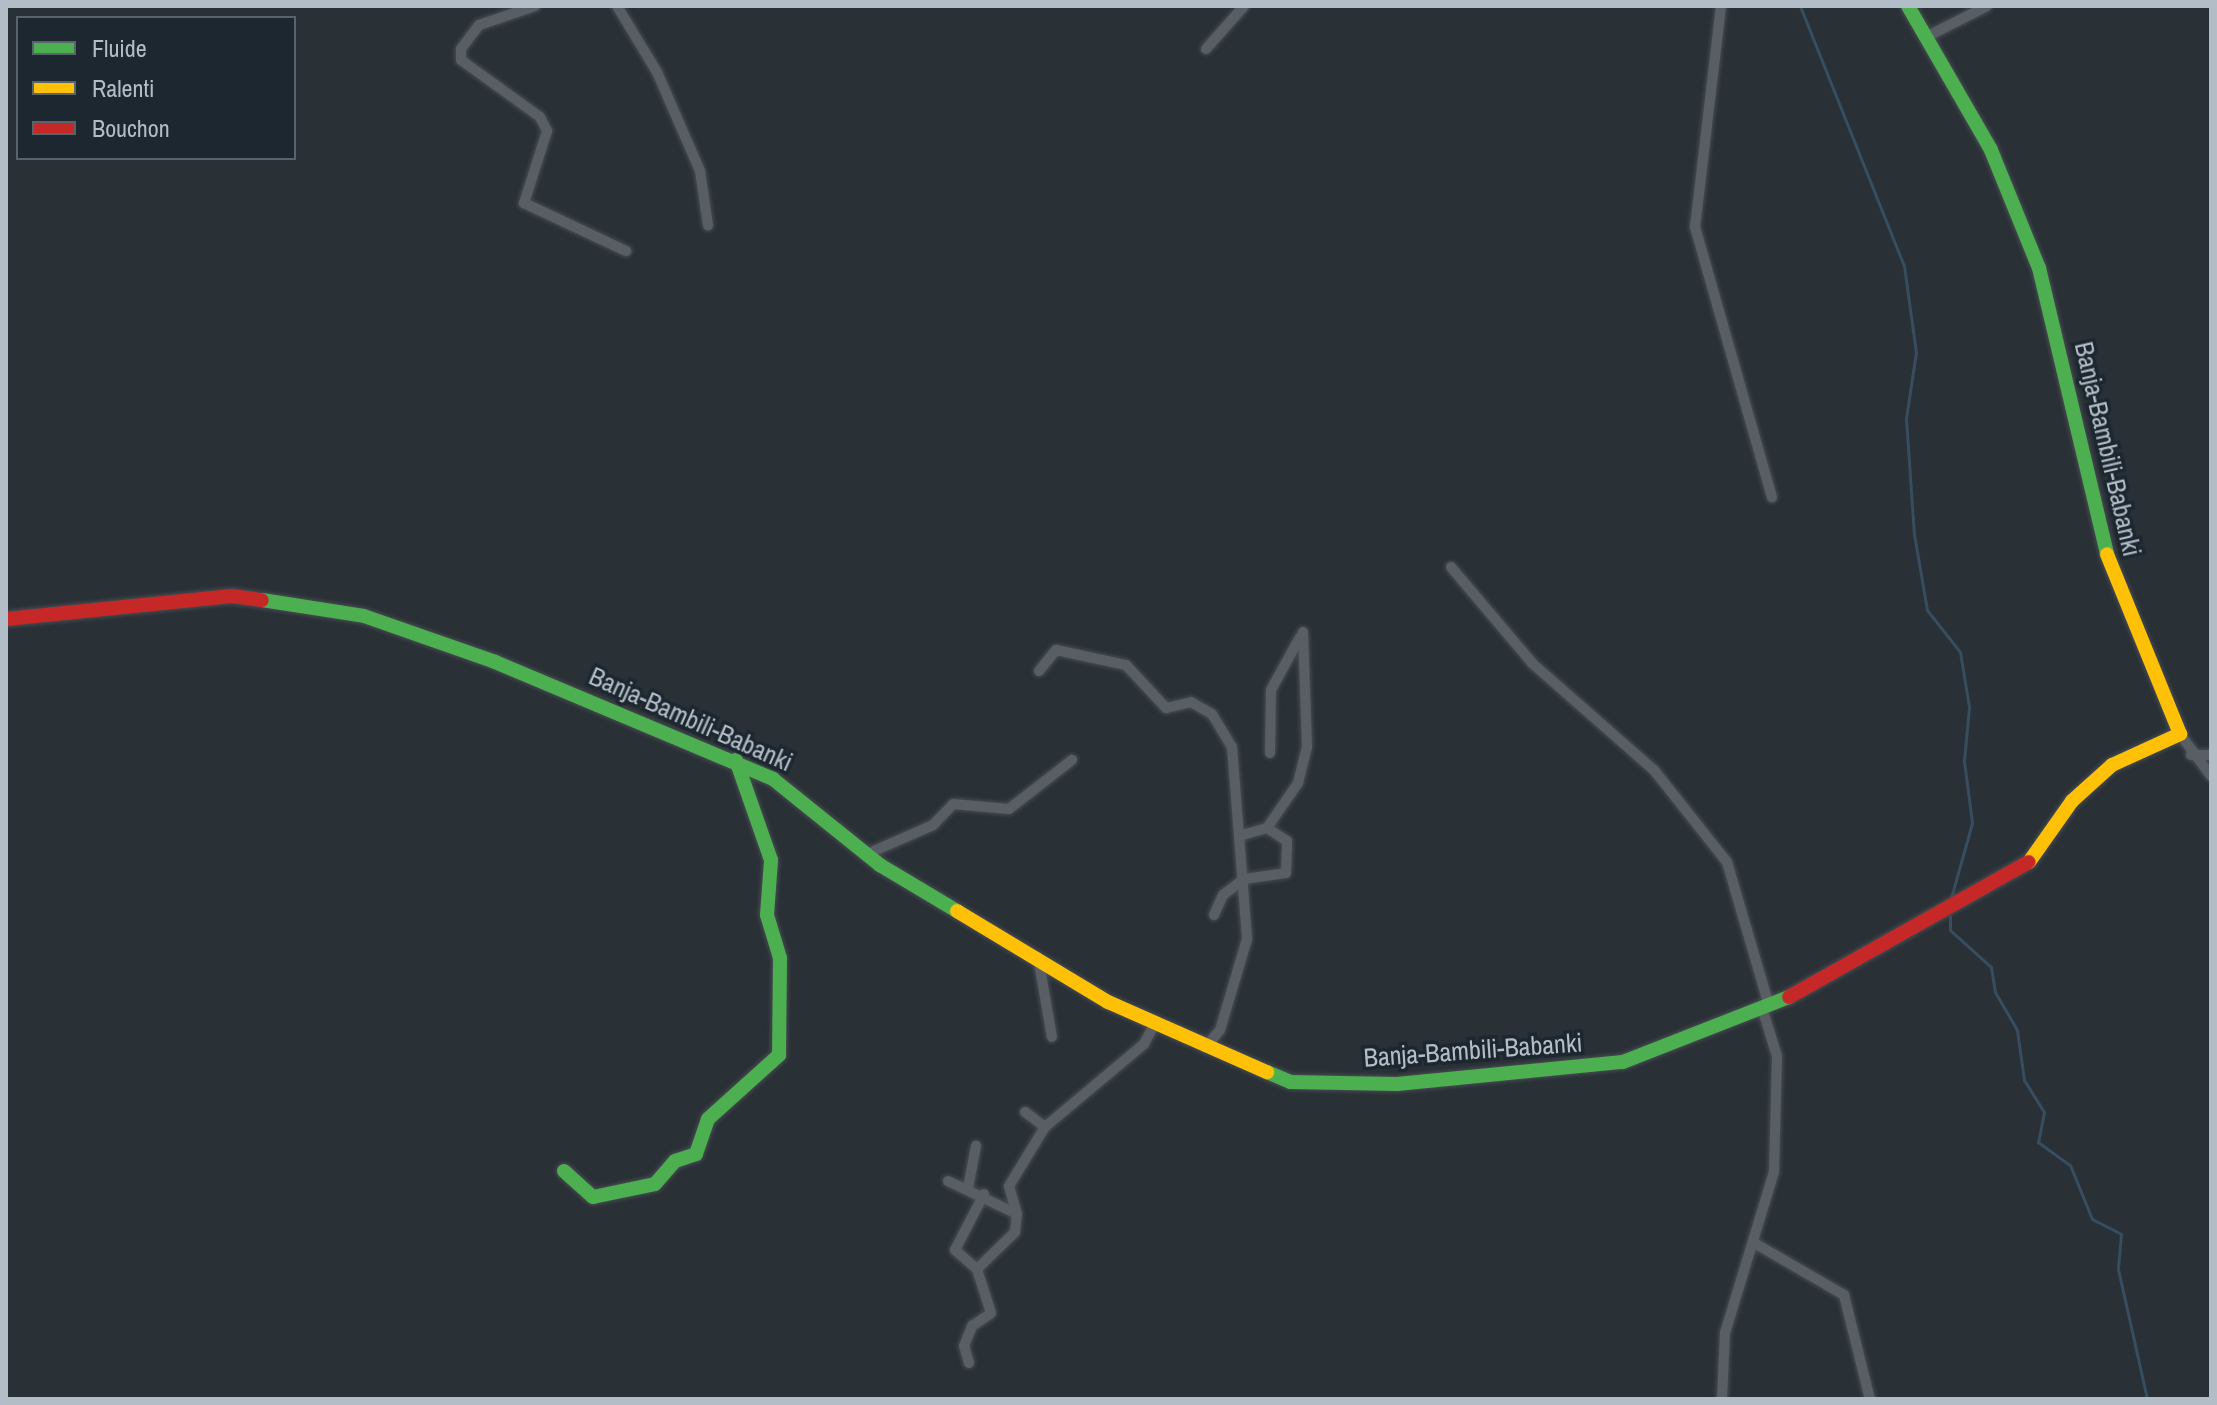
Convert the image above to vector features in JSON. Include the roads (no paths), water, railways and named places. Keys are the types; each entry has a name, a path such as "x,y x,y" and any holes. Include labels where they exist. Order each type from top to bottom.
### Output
{"street":[{"path":"535,6 479,25 461,49 461,60 540,117 547,131 524,203 626,251"},
{"path":"617,6 657,72 700,171 708,225"},
{"path":"1206,49 1244,6"},
{"path":"1721,6 1695,227 1772,497"},
{"name":"Banja-Bambili-Babanki","path":"6,619 232,596 364,616 736,760 809,803 867,854 1037,953 1108,1002 1204,1049 1290,1082 1397,1084 1623,1062 1766,1009 1997,885 2027,865 2072,801 2112,765 2180,734 2107,557 2039,268 1991,150 1930,35 1908,6"},
{"path":"1930,35 1987,6"},
{"path":"1451,567 1532,663 1654,770 1727,862 1777,1056 1780,1103 1774,1172 1756,1244 1725,1333 1722,1399"},
{"path":"1239,836 1267,828 1298,783 1307,746 1303,632 1271,690 1270,753"},
{"path":"1039,671 1056,650 1097,654 1126,665 1166,708 1191,702 1212,714 1232,747 1247,939 1220,1030 1204,1049"},
{"path":"2180,734 2191,755 2211,776"},
{"path":"2191,755 2211,755"},
{"path":"564,1171 593,1197 655,1184 675,1161 696,1154 708,1119 779,1055 780,958 767,915 771,860 736,760"},
{"path":"867,854 933,825 953,804 1009,809 1072,760"},
{"path":"1214,915 1223,895 1244,879 1286,873 1287,841 1267,828"},
{"path":"1037,953 1052,1037"},
{"path":"977,1269 1015,1232 1017,1214 1009,1186 1045,1127 1144,1044 1155,1023"},
{"path":"1025,1112 1045,1127"},
{"path":"968,1188 976,1146"},
{"path":"948,1181 984,1194 1017,1214"},
{"path":"969,1363 964,1346 972,1326 991,1313 977,1269 955,1250 984,1194"},
{"path":"1756,1244 1844,1295 1870,1399"}],"waterway":[{"path":"1800,6 1904,266 1916,352 1906,418 1914,534 1927,610 1960,652 1969,707 1964,761 1972,823 1949,905"},
{"path":"1950,916 1950,930 1991,967 1995,992 2017,1030 2024,1080 2044,1112 2038,1142 2070,1165 2092,1219 2121,1234 2118,1269 2147,1399"}]}
